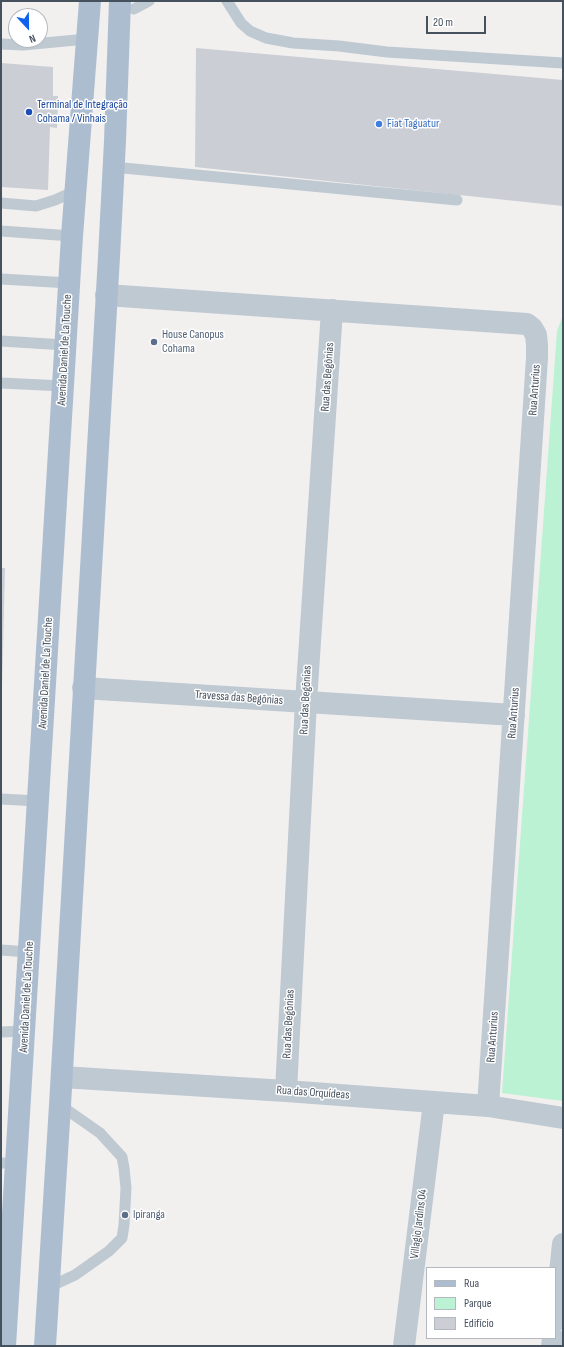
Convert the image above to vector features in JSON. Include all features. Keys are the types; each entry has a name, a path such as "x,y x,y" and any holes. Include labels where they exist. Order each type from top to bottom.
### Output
{"main road":[{"path":"76,1 76,40 81,113"},
{"name":"Avenida Daniel de La Touche","path":"5,1346 4,1319 9,1163 25,1031 65,344 90,1"},
{"path":"45,1346 62,1077 113,167 115,141 135,3"}],"street":[{"path":"106,295 332,310"},
{"name":"Rua Anturius","path":"332,310 527,324 532,328 536,335 537,358 488,1106"},
{"name":"Rua das Begônias","path":"286,1091 306,702 332,310"},
{"name":"Travessa das Begônias","path":"83,688 514,715"},
{"name":"Rua das Orquídeas","path":"62,1077 286,1091 488,1106 563,1118"},
{"name":"Villagio Jardins 04","path":"404,1346 434,1102"},
{"path":"556,1311 563,1244"}],"lane":[{"path":"227,1 241,23 250,31 266,38 293,43 338,46 387,52 563,63"},
{"path":"3,46 76,40"},
{"path":"113,167 457,200"},
{"path":"1,203 36,206 55,200 75,191"},
{"path":"1,231 72,236"},
{"path":"1,279 69,283"},
{"path":"1,341 65,344"},
{"path":"1,383 63,386"},
{"path":"1,799 38,802"},
{"path":"1,950 29,952"},
{"path":"1,1032 25,1031"},
{"path":"49,1287 75,1274 109,1251 122,1238 124,1225 126,1188 122,1157 100,1133 60,1105"}],"green space":[{"path":"563,315 563,1101 502,1093 557,331"}],"building":[{"name":"Fiat Taguatur","path":"196,48 563,80 563,206 195,167"},
{"name":"Terminal de Integração Cohama / Vinhais","path":"1,63 53,67 53,96 58,96 57,128 50,127 48,190 1,187"},
{"path":"1,568 5,568 2,689 1,689"}],"place":[{"name":"Terminal de Integração Cohama / Vinhais","path":"29,112"},
{"name":"Fiat Taguatur","path":"379,124"},
{"name":"House Canopus Cohama","path":"154,342"},
{"name":"Ipiranga","path":"125,1215"}]}
